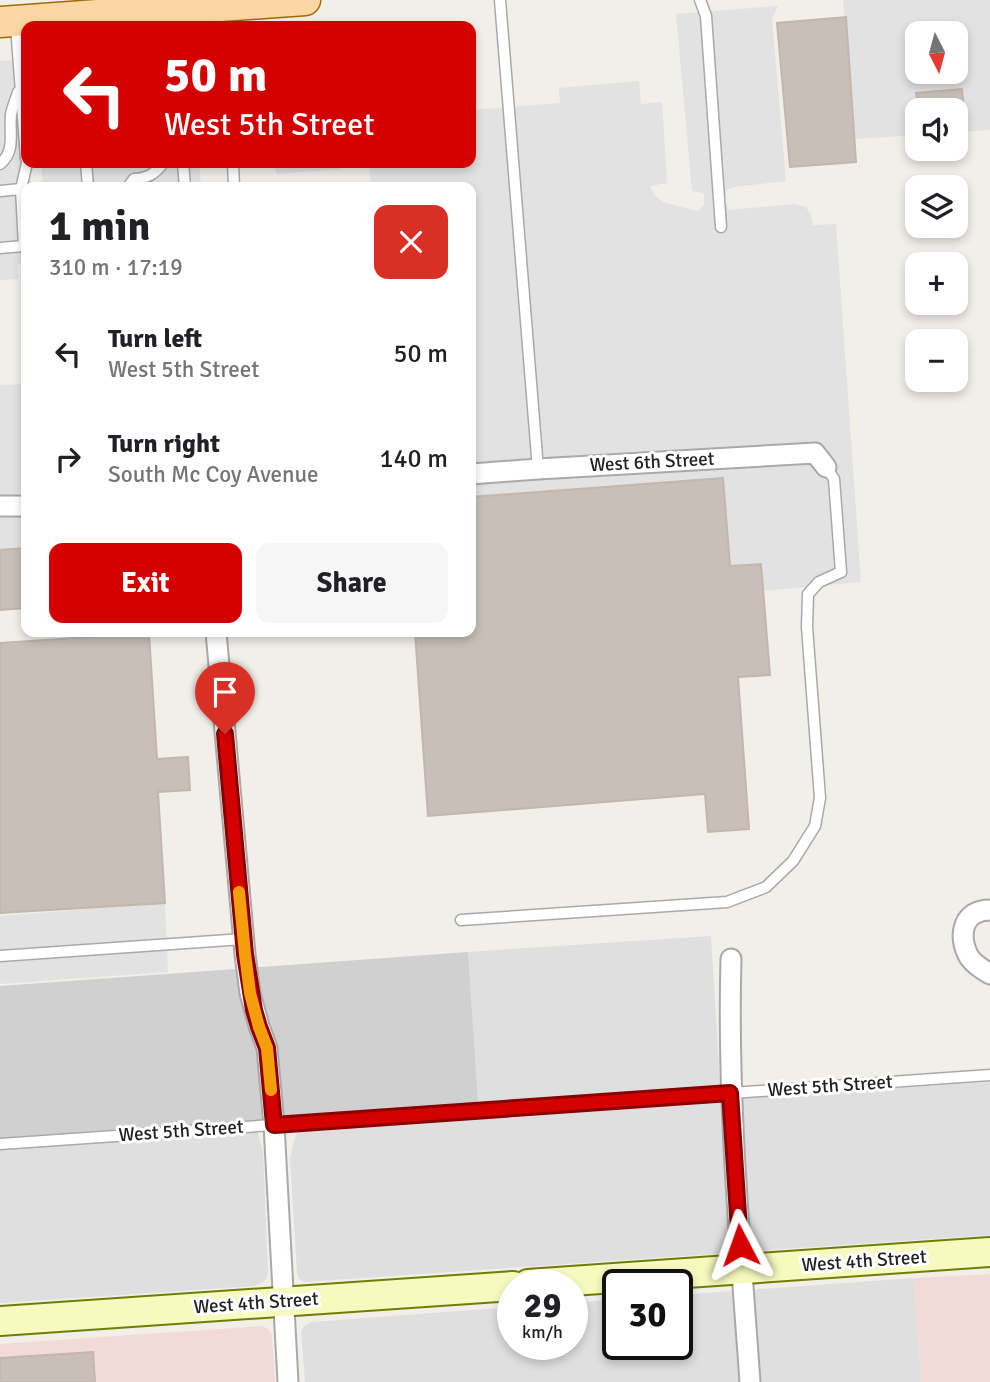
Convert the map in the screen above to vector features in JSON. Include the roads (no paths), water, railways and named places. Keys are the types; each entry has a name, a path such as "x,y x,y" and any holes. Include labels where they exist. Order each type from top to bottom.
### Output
{"main road":[{"path":"75,21 305,0"}],"street":[{"name":"West 6th Street","path":"476,474 816,453 826,467"},
{"path":"0,506 21,506"},
{"path":"216,637 243,939 250,993 267,1048 274,1125 288,1382"},
{"path":"990,910 980,910 970,916 965,924 964,939 969,957 990,974"},
{"path":"731,959 730,1093 750,1382"},
{"name":"West 4th Street","path":"588,1280 990,1252"},
{"name":"West 4th Street","path":"0,1321 497,1287"}],"lane":[{"path":"500,0 538,469"},
{"path":"701,0 706,16 721,227"},
{"path":"8,22 21,97"},
{"path":"0,164 7,159 5,151 11,144 12,114 20,87"},
{"path":"132,182 134,179 145,178 160,168"},
{"path":"21,185 21,203"},
{"path":"0,191 20,189"},
{"path":"0,248 21,246"},
{"path":"461,920 727,902 766,887 793,861 815,826 820,798 807,627 808,594 819,582 841,572 834,479 826,467"},
{"path":"0,956 243,939"},
{"name":"West 5th Street","path":"0,1144 990,1075"}]}
